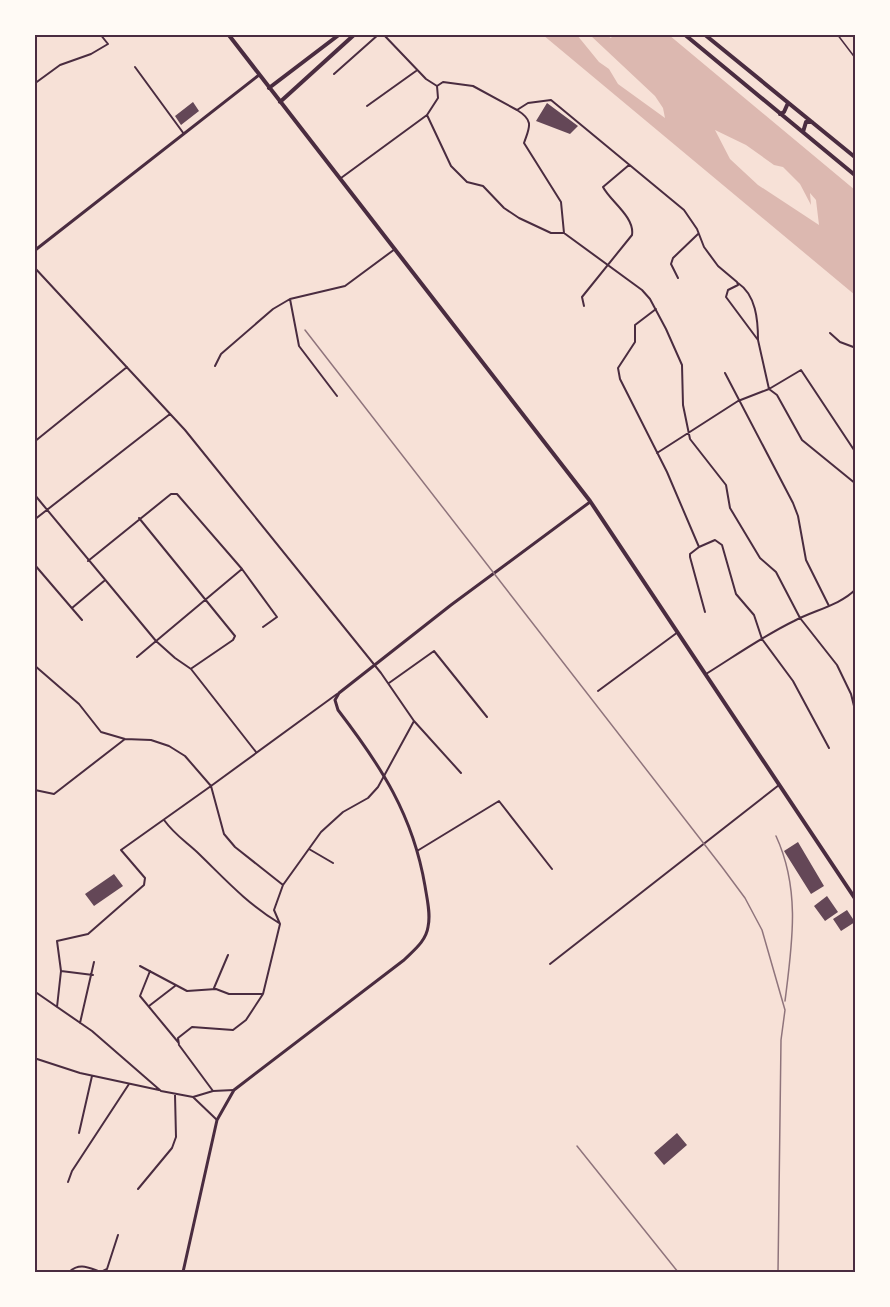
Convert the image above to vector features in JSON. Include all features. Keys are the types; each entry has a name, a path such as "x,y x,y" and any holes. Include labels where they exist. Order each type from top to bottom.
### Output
{"main road":[{"path":"228,34 590,501 855,899"},
{"path":"269,88 340,34"},
{"path":"280,102 355,34"},
{"path":"684,34 855,176"},
{"path":"704,34 855,158"},
{"path":"780,114 784,112 788,103"},
{"path":"803,133 803,125 812,122"}],"street":[{"path":"34,84 60,64 91,54 108,44 100,34"},
{"path":"334,74 381,34 416,70 437,86 438,98 427,115 340,179"},
{"path":"135,67 184,134"},
{"path":"367,106 416,70"},
{"path":"34,251 260,75"},
{"path":"437,86 443,82 464,83 518,110 530,124 531,131 524,143 561,202 564,233"},
{"path":"518,110 528,103 551,100 684,210 718,266 742,285 754,305 758,318 758,340 769,390 777,395 802,440 855,484"},
{"path":"427,115 451,166 467,182 483,186 504,208 519,218 551,233 564,233 646,294 656,309 682,365 684,405 691,442 726,485 728,503 760,558 778,575 800,618 837,665 851,694 855,714"},
{"path":"584,306 582,297 632,235 633,230 603,187 629,165"},
{"path":"678,278 671,264 673,258 698,233"},
{"path":"215,366 221,354 273,309 290,299 345,286 395,249"},
{"path":"34,267 170,414 252,510 374,664 414,721 461,773"},
{"path":"736,282 738,285 728,290 726,297 758,340"},
{"path":"290,299 299,346 337,396"},
{"path":"656,309 635,325 635,342 618,368 624,391 657,453 699,547"},
{"path":"830,333 840,342 855,348"},
{"path":"34,442 127,368"},
{"path":"657,453 738,400 769,390 801,370 855,453"},
{"path":"725,373 793,503 798,516 806,560 829,606"},
{"path":"34,520 170,414"},
{"path":"34,494 156,641 191,669 257,753"},
{"path":"88,561 139,518 171,494 177,494 242,569 277,617 263,627"},
{"path":"57,1007 61,971 57,941 88,934 144,885 145,878 121,850 339,693 590,501"},
{"path":"139,518 235,638 191,669"},
{"path":"705,612 690,554 715,540 722,545 736,594 753,615 762,639 793,681 829,748"},
{"path":"34,564 81,620"},
{"path":"137,657 204,598 242,569"},
{"path":"72,608 104,581"},
{"path":"706,674 762,639 800,618 829,606 851,593 855,588"},
{"path":"851,593 855,598"},
{"path":"598,691 678,632"},
{"path":"388,683 434,651 487,717"},
{"path":"34,665 79,704 101,732 125,739 151,740 169,746 185,756 211,786 224,834 235,847 283,885"},
{"path":"183,1272 217,1120 234,1090 421,945 429,928 429,912 411,829 399,800 338,710 335,700 339,693"},
{"path":"179,1045 178,1038 192,1027 233,1030 246,1020 263,994 280,924 274,910 283,885 321,832 343,812 368,798 383,778 414,721"},
{"path":"35,790 54,794 125,739"},
{"path":"550,964 779,785"},
{"path":"417,851 499,801 552,869"},
{"path":"164,820 177,837 196,851 250,905 280,924"},
{"path":"309,848 333,862"},
{"path":"214,989 228,955"},
{"path":"80,1023 93,975 94,962"},
{"path":"140,966 175,986 192,991 214,989 229,994 263,994"},
{"path":"61,971 93,975"},
{"path":"150,971 139,993 213,1091"},
{"path":"148,1006 175,986"},
{"path":"34,991 80,1023 161,1091"},
{"path":"34,1058 92,1076 175,1095 194,1097 213,1091 234,1090"},
{"path":"79,1133 92,1076"},
{"path":"68,1182 72,1171 129,1084"},
{"path":"138,1189 172,1148 176,1137 175,1095"},
{"path":"194,1097 217,1120"},
{"path":"69,1272 83,1266 101,1272 107,1269 118,1235"}],"lane":[{"path":"837,34 855,59"}],"shaded area":[{"path":"543,35 577,35 599,62 609,69 618,84 665,118 663,108 655,96 590,35 606,35 611,38 613,35 669,35 855,190 855,295","holes":["715,130 746,145 774,165 783,167 800,184 811,205 810,193 816,200 819,225 758,185 730,159"]}],"building":[{"path":"193,102 199,111 181,125 175,116"},
{"path":"547,103 578,126 570,134 536,121"},
{"path":"798,842 824,886 811,894 784,851"},
{"path":"114,874 123,886 94,906 85,894"},
{"path":"827,896 838,912 825,921 814,906"},
{"path":"847,910 855,922 841,931 833,919"},
{"path":"677,1133 687,1145 664,1165 654,1153"}],"railway":[{"path":"305,330 722,867 745,898 762,930 785,1010 781,1040 778,1272"},
{"path":"776,836 784,856 792,897 792,938 785,1001"},
{"path":"577,1146 678,1272"}]}
